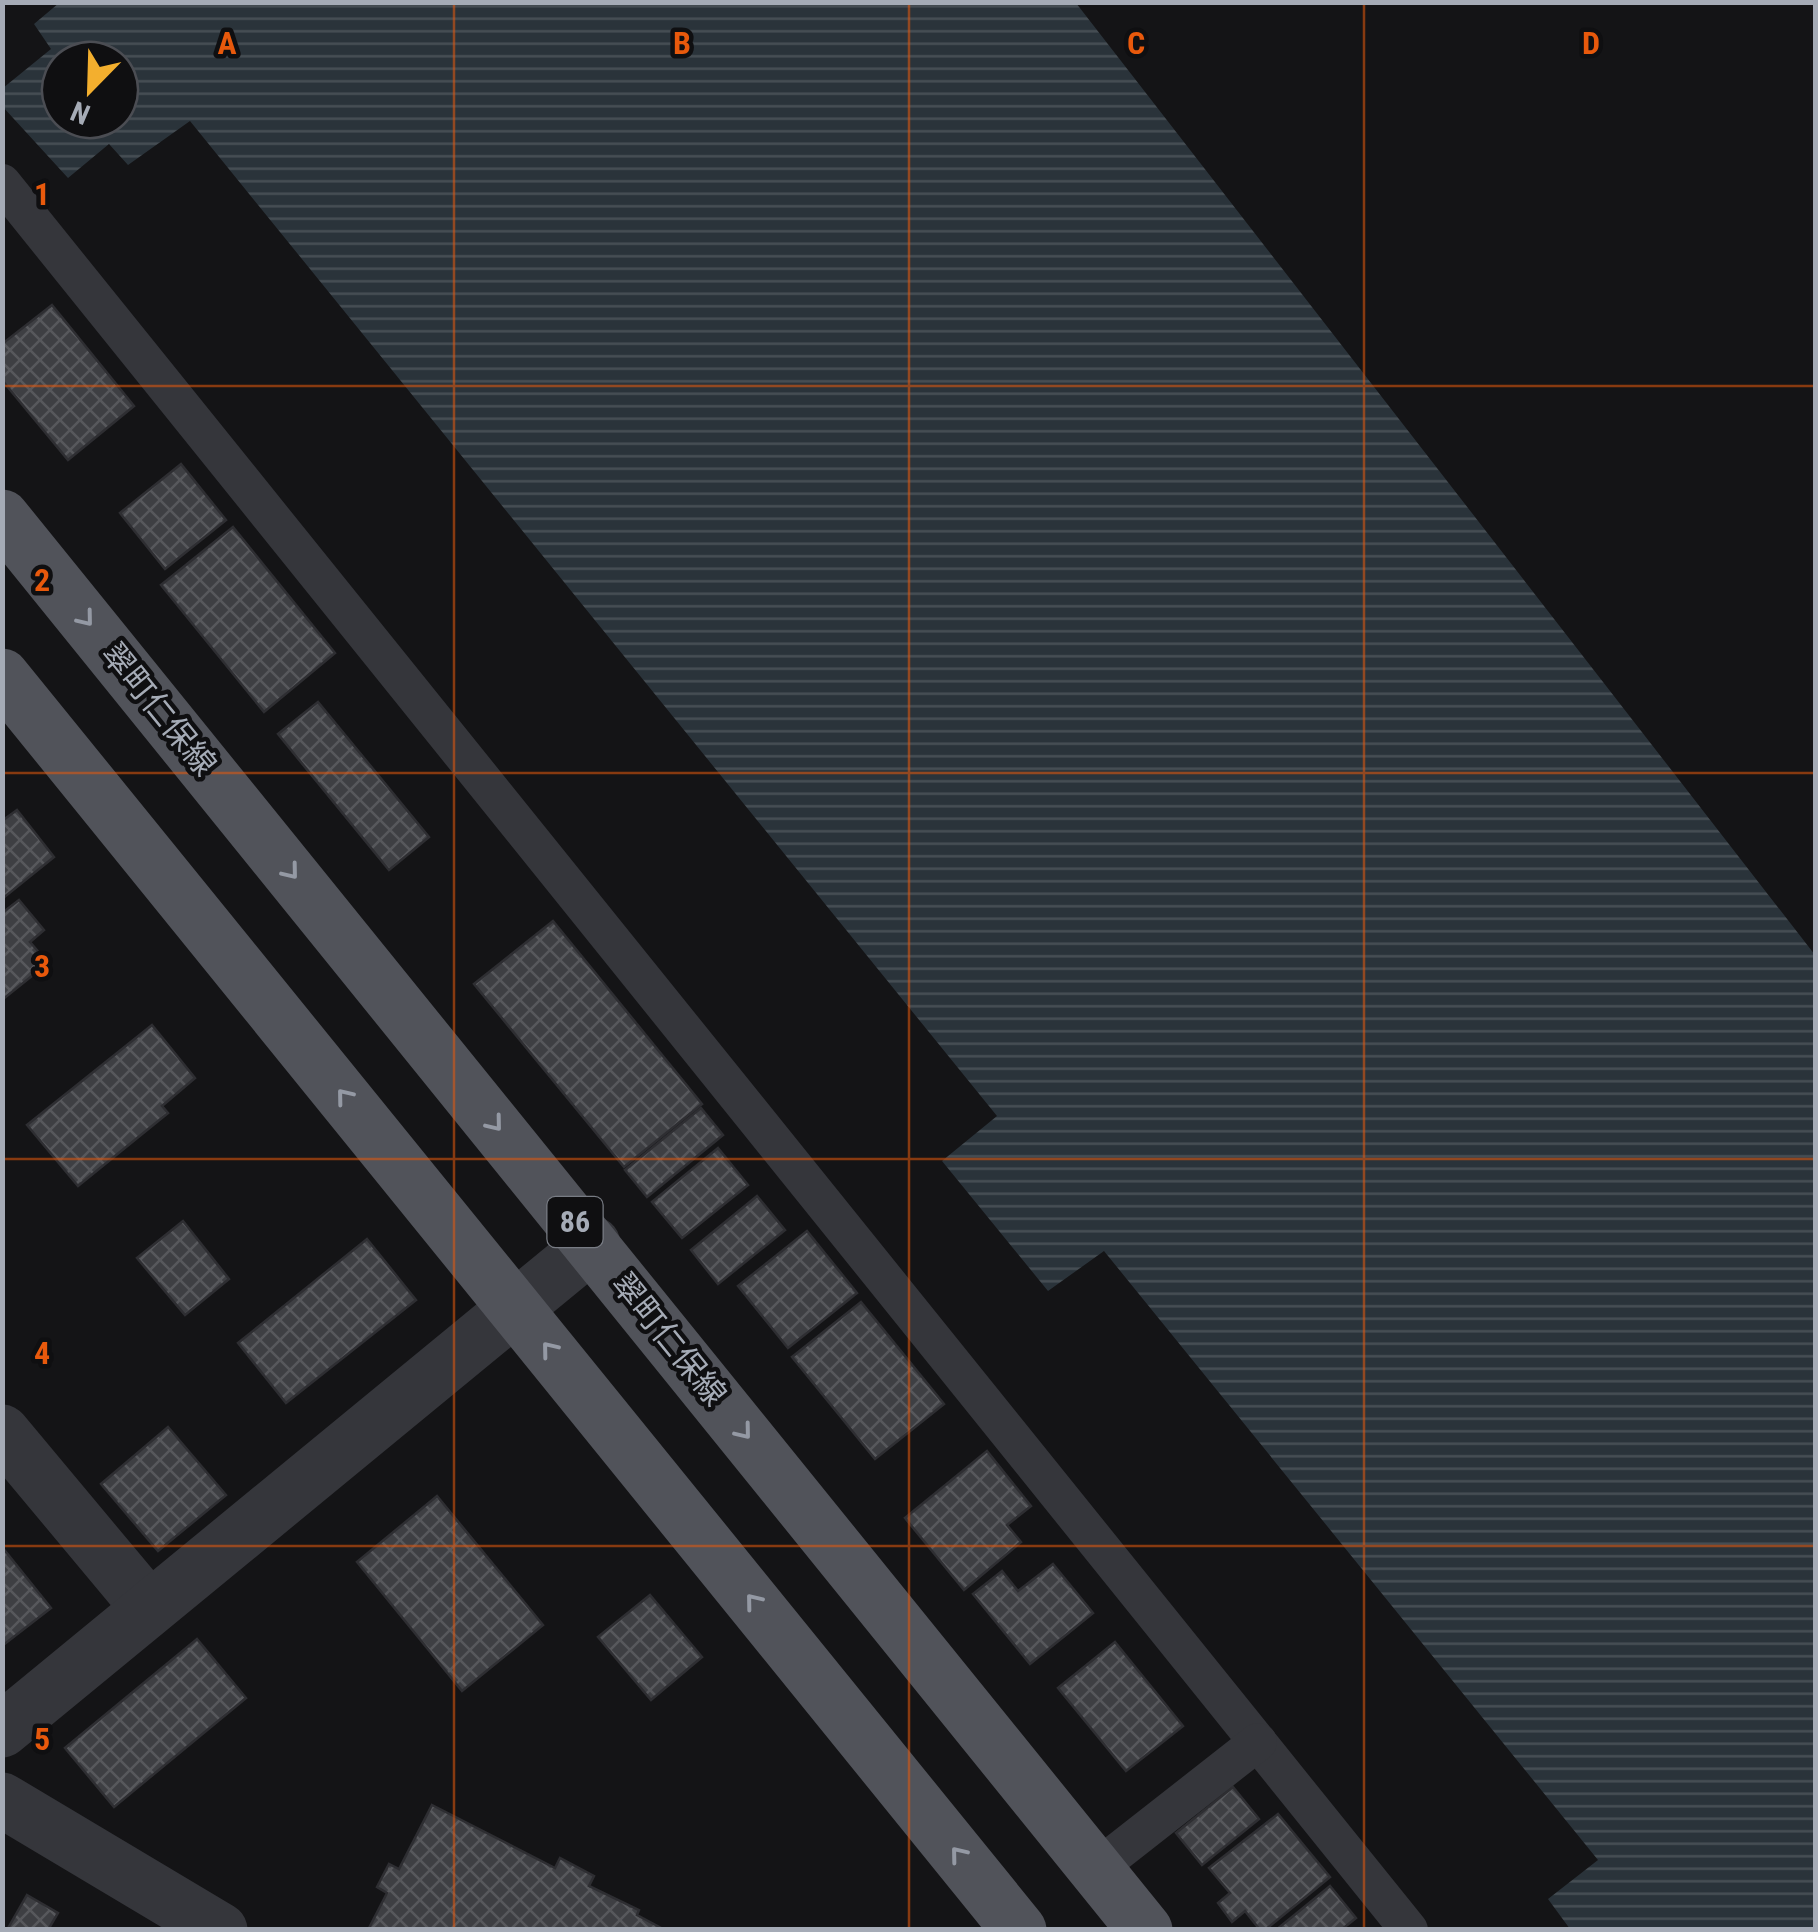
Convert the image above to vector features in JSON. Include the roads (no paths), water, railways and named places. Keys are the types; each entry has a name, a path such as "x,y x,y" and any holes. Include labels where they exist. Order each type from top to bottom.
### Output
{"main road":[{"name":"翠町仁保線","path":"2,517 1144,1930"},
{"path":"2,676 1019,1930"}],"street":[{"path":"2,1730 592,1244"},
{"path":"2,1432 149,1608"},
{"path":"2,1800 220,1930"}],"lane":[{"path":"2,183 1408,1930"},
{"path":"1096,1868 1258,1742"}]}
